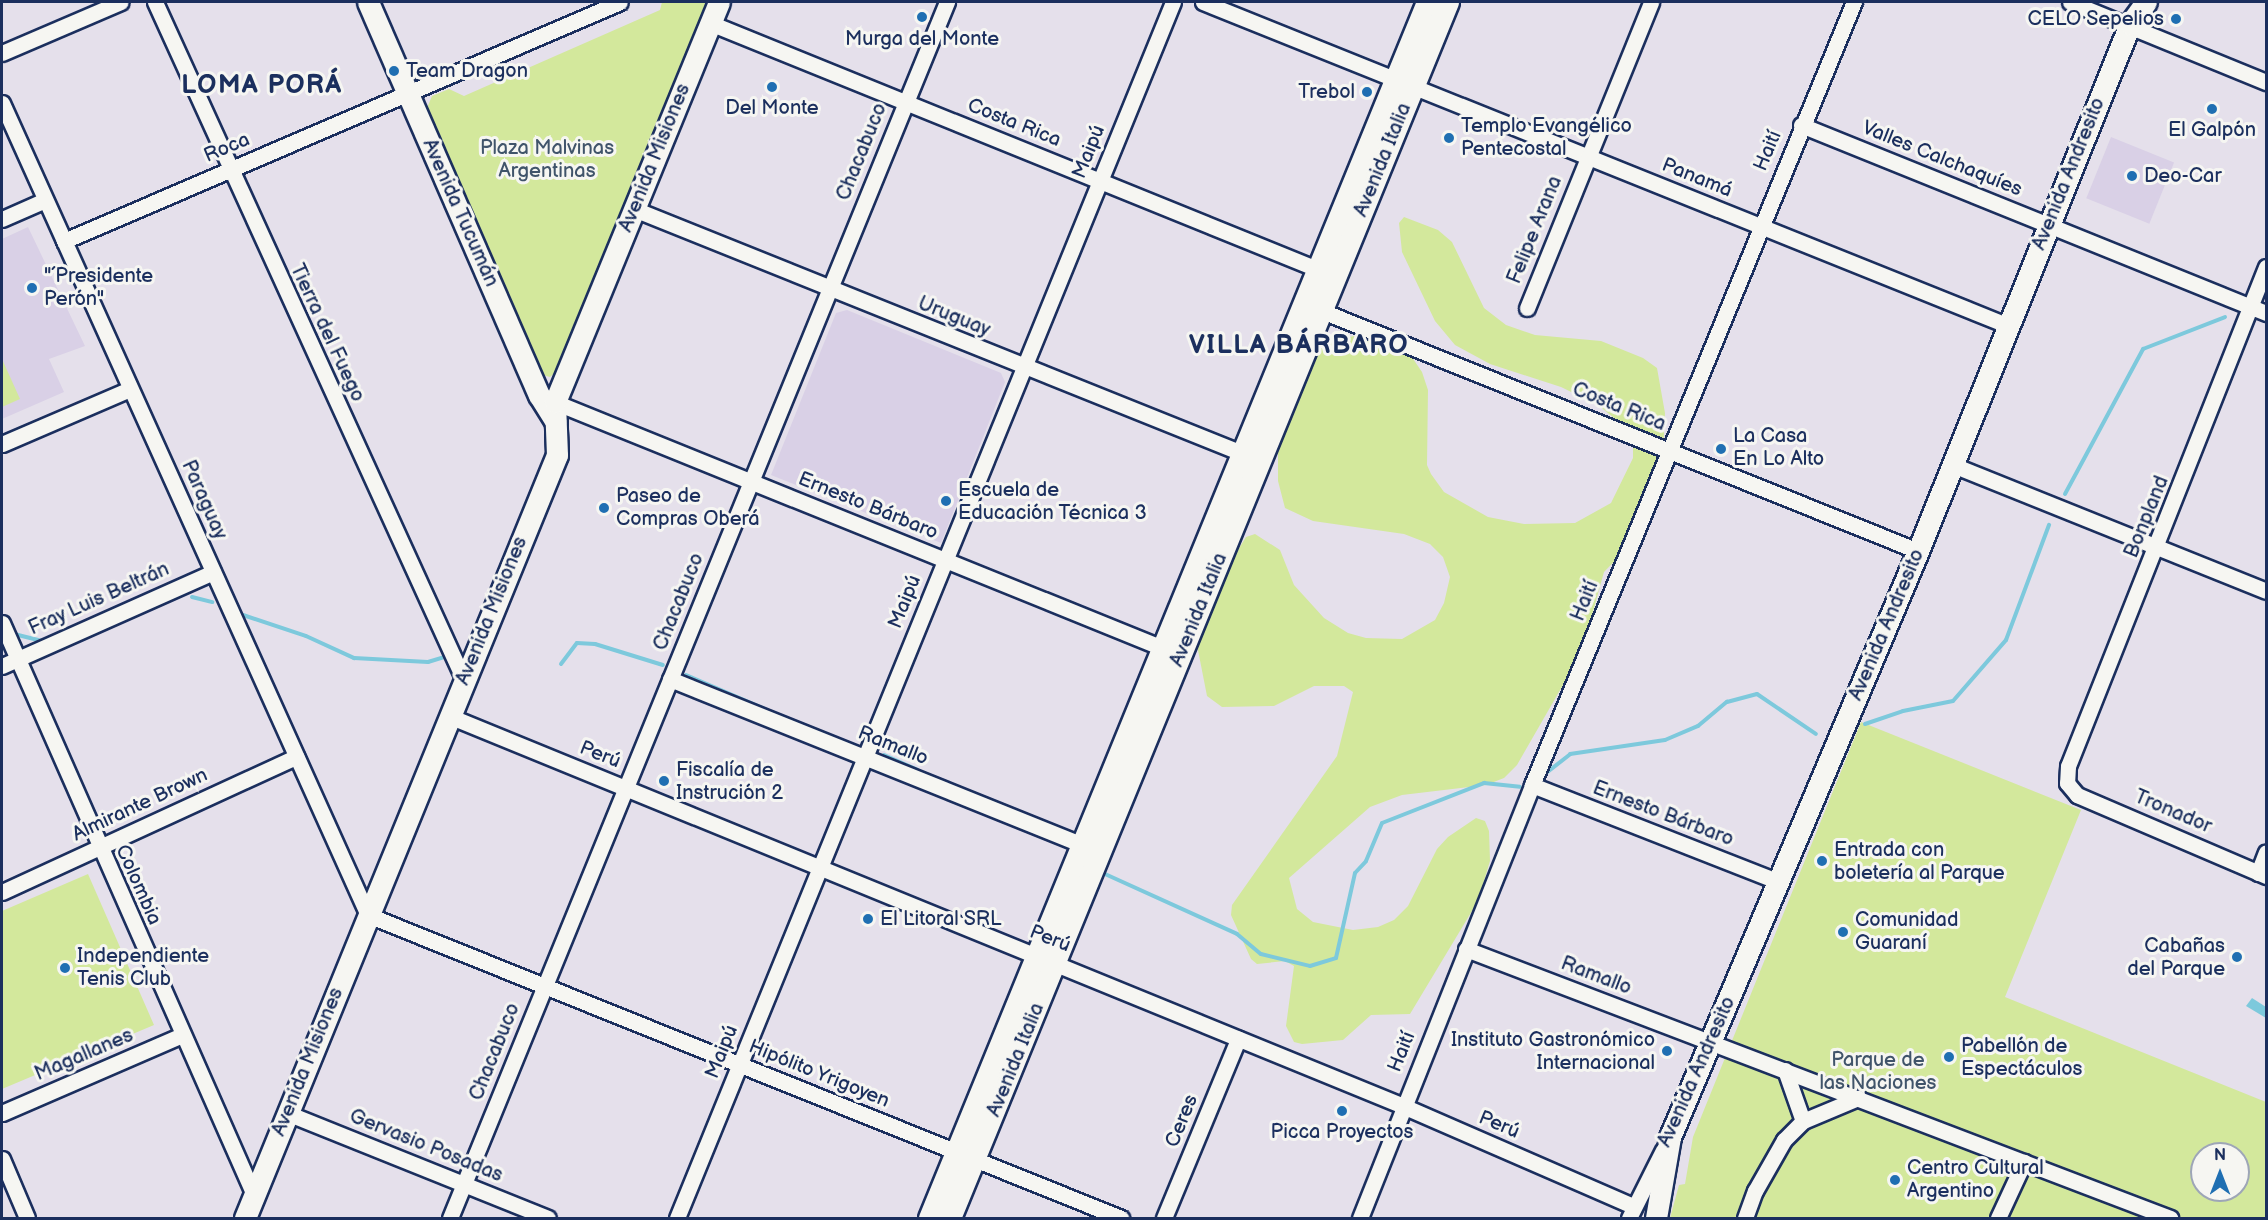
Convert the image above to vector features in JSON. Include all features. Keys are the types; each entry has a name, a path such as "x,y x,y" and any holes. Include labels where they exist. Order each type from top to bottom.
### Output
{"main road":[{"name":"Avenida Tucumán","path":"368,2 407,93 550,406"},
{"name":"Avenida Misiones","path":"245,1218 556,456 550,406 634,209 718,2"},
{"name":"Avenida Italia","path":"950,1218 966,1156 1404,83 1427,2"},
{"name":"Avenida Italia","path":"1404,83 1448,2"},
{"name":"Avenida Andresito","path":"2130,24 2131,2"},
{"name":"Avenida Andresito","path":"1670,1137 1918,551 2130,24 2146,2"},
{"path":"1656,1218 1670,1137"},
{"name":"Avenida Italia","path":"929,1218 966,1156"}],"street":[{"path":"2,53 121,2"},
{"name":"Tierra del Fuego","path":"155,2 229,170 464,680"},
{"name":"Roca","path":"64,241 407,93 589,8 620,2"},
{"name":"Chacabuco","path":"450,1218 947,2"},
{"name":"Maipú","path":"677,1218 1173,2"},
{"name":"Panamá","path":"1203,2 2009,326"},
{"name":"Felipe Arana","path":"1527,308 1651,2"},
{"name":"Haití","path":"1360,1218 1532,785 1670,450 1759,226 1854,2"},
{"path":"2070,2 2130,24 2266,82"},
{"name":"Costa Rica","path":"710,23 1327,273"},
{"name":"Paraguay","path":"2,103 368,915"},
{"name":"Valles Calchaquíes","path":"1801,125 2266,313"},
{"path":"2,219 45,200"},
{"name":"Uruguay","path":"634,209 1252,457"},
{"name":"Bonpland","path":"2067,783 2068,766 2158,546 2266,267"},
{"name":"Costa Rica","path":"1313,308 1918,551"},
{"path":"2,444 130,389"},
{"name":"Ernesto Bárbaro","path":"550,406 751,481 1172,652"},
{"path":"1953,465 2266,591"},
{"name":"Fray Luis Beltrán","path":"2,666 213,572"},
{"name":"Colombia","path":"2,622 98,847 254,1195"},
{"name":"Ramallo","path":"670,679 1091,849"},
{"name":"Perú","path":"449,716 1403,1106 1631,1212"},
{"name":"Almirante Brown","path":"2,891 297,757"},
{"name":"Tronador","path":"2067,783 2077,795 2262,874"},
{"name":"Ernesto Bárbaro","path":"1532,785 1779,882"},
{"path":"2262,874 2266,852"},
{"name":"Hipólito Yrigoyen","path":"368,915 1121,1218"},
{"name":"Ramallo","path":"1466,950 1711,1041 2170,1218"},
{"name":"Magallanes","path":"2,1113 182,1035"},
{"name":"Ceres","path":"1164,1218 1238,1039"},
{"path":"1785,1070 1803,1121"},
{"path":"1744,1218 1755,1191 1784,1140 1803,1121 1858,1098"},
{"name":"Gervasio Posadas","path":"287,1113 548,1218"},
{"name":"Avenida Andresito","path":"1631,1212 1670,1137"},
{"path":"2,1159 27,1218"},
{"path":"1998,1218 2024,1162"}],"shaded area":[{"name":"Deo-Car","path":"2111,137 2174,162 2149,224 2086,198"},
{"path":"28,227 85,346 49,359 64,392 2,419 2,239"},
{"path":"847,310 1001,373 1005,382 941,543 771,475 836,313"}],"green space":[{"name":"Plaza Malvinas Argentinas","path":"662,2 709,2 559,369 550,377 536,373 427,108 432,96 449,89 464,96 660,10"},
{"path":"1404,217 1438,230 1452,242 1484,308 1506,325 1535,335 1601,341 1643,358 1657,368 1665,413 1662,470 1647,528 1604,572 1585,640 1571,671 1517,765 1504,778 1486,785 1402,795 1370,807 1289,878 1297,909 1313,922 1353,930 1378,927 1394,920 1408,906 1437,849 1448,837 1476,818 1485,821 1489,831 1490,861 1478,901 1410,1014 1371,1015 1343,1040 1302,1044 1294,1042 1286,1026 1294,966 1285,961 1257,964 1251,959 1231,915 1232,905 1337,756 1353,692 1344,686 1314,686 1274,706 1222,707 1207,696 1196,640 1216,585 1246,537 1255,534 1280,550 1294,585 1324,618 1348,633 1366,638 1402,639 1435,620 1444,603 1450,577 1443,557 1430,544 1404,534 1313,521 1285,508 1278,481 1278,406 1311,351 1336,340 1372,332 1403,344 1422,372 1428,390 1427,465 1431,474 1444,492 1488,517 1524,524 1575,523 1611,503 1633,458 1633,447 1624,426 1598,405 1561,387 1490,364 1455,345 1435,321 1402,252 1399,223"},
{"path":"2,359 20,399 2,407"},
{"name":"Parque de las Naciones","path":"1861,722 2081,810 2005,997 2266,1102 2266,1218 1670,1218 1679,1185 1685,1184 1693,1137"},
{"name":"Independiente Tenis Club","path":"88,874 154,1025 2,1089 2,911"}],"water":[{"path":"2252,998 2266,1007 2266,1018 2246,1006"}],"waterway":[{"path":"2065,494 2143,349 2225,317"},
{"path":"1865,724 1903,711 1953,701 2006,640 2049,525"},
{"path":"192,597 212,602"},
{"path":"243,615 306,636 354,658 428,662 448,656"},
{"path":"14,634 43,641"},
{"path":"561,664 577,643 595,644 663,665"},
{"path":"686,675 767,710"},
{"path":"1541,777 1570,754 1665,740 1698,726 1727,702 1757,694 1816,734"},
{"path":"884,755 917,770"},
{"path":"1105,874 1237,934 1261,954 1310,966 1336,958 1355,873 1366,861 1382,823 1484,783 1520,787"}],"place":[{"name":"Murga del Monte","path":"922,17"},
{"name":"CELO Sepelios","path":"2176,19"},
{"name":"Team Dragon","path":"394,71"},
{"name":"Del Monte","path":"772,87"},
{"name":"Trebol","path":"1367,92"},
{"name":"El Galpón","path":"2212,109"},
{"name":"Templo Evangélico Pentecostal","path":"1449,138"},
{"name":"Deo-Car","path":"2132,176"},
{"name":"\"´Presidente Perón\"","path":"32,288"},
{"name":"La Casa En Lo Alto","path":"1721,449"},
{"name":"Escuela de Educación Técnica 3","path":"946,501"},
{"name":"Paseo de Compras Oberá","path":"604,508"},
{"name":"Fiscalía de Instrución 2","path":"664,781"},
{"name":"Entrada con boletería al Parque","path":"1822,861"},
{"name":"El Litoral SRL","path":"868,919"},
{"name":"Comunidad Guaraní","path":"1843,932"},
{"name":"Cabañas del Parque","path":"2237,957"},
{"name":"Independiente Tenis Club","path":"65,968"},
{"name":"Instituto Gastronómico Internacional","path":"1667,1051"},
{"name":"Pabellón de Espectáculos","path":"1949,1057"},
{"name":"Picca Proyectos","path":"1342,1111"},
{"name":"Centro Cultural Argentino","path":"1895,1180"}],"district":[{"name":"LOMA PORÁ","path":"262,86"},
{"name":"VILLA BÁRBARO","path":"1299,346"}]}
